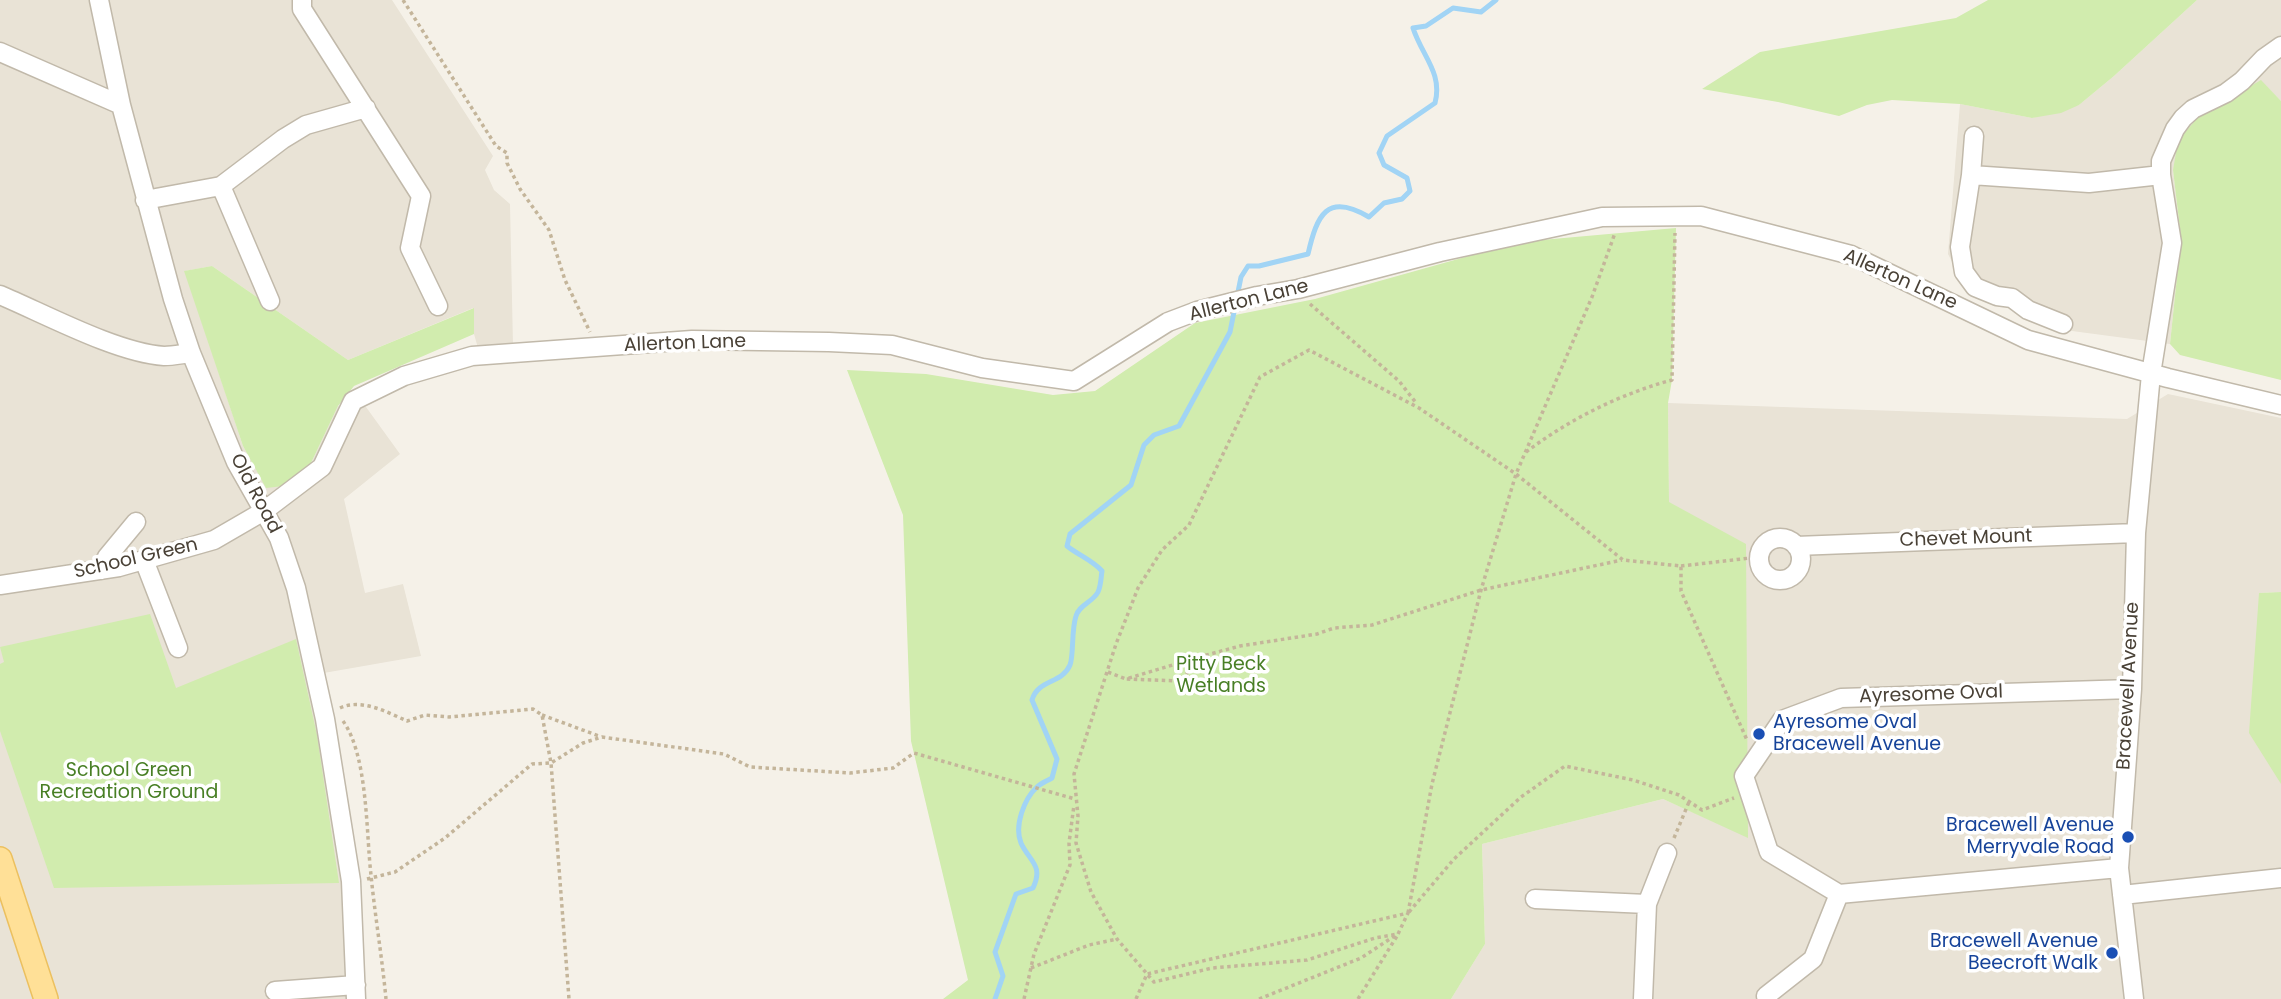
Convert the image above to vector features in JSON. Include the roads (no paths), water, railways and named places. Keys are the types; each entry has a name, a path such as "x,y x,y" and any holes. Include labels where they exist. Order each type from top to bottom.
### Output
{"main road":[{"path":"0,859 46,999"}],"street":[{"name":"Old Road","path":"99,0 145,201 191,353 236,462 279,538 296,588 324,719 351,881 356,992"},
{"path":"302,4 421,196 410,248 438,306"},
{"path":"1971,175 2089,183 2161,175 2161,160 2166,146 2183,118 2193,109 2226,93 2281,46"},
{"path":"0,52 121,105"},
{"path":"145,201 221,186 306,125 366,108"},
{"path":"1974,136 1960,247 1964,272 1975,287 1997,296 2012,298 2028,310 2063,324"},
{"name":"Bracewell Avenue","path":"2134,999 2119,868 2132,689 2136,533 2151,373 2172,243 2161,175"},
{"path":"221,186 270,301"},
{"name":"Allerton Lane","path":"264,511 322,467 353,401 404,376 472,356 692,340 892,345 982,368 1074,380 1168,322 1197,311 1297,289 1440,252 1602,217 1701,216 1852,255 2028,340 2281,405"},
{"path":"0,295 104,340 146,353 166,356 191,353"},
{"name":"School Green","path":"0,585 101,570 144,560 214,540 264,511"},
{"path":"101,570 107,558 136,522"},
{"name":"Chevet Mount","path":"1796,546 2136,533"},
{"path":"1775,538 1783,538 1796,546 1801,559 1799,567 1788,578 1782,580 1766,575 1761,570 1759,557 1765,544 1775,538"},
{"path":"144,560 178,648"},
{"name":"Ayresome Oval","path":"1839,894 1769,852 1749,792 1744,776 1782,720 1840,698 2132,689"},
{"path":"1643,999 1647,904 1667,853"},
{"path":"1766,996 1813,959 1839,894 2119,868"},
{"path":"2122,895 2281,878"},
{"path":"1535,899 1647,904"},
{"path":"275,991 356,992"}],"waterway":[{"path":"995,999 1003,976 995,952 1016,894 1033,888 1037,874 1019,836 1021,813 1032,792 1052,778 1057,759 1032,700 1039,688 1062,676 1070,665 1076,616 1096,595 1100,584 1102,571 1067,546 1070,534 1131,485 1144,445 1154,435 1179,426 1230,332 1241,277 1248,266 1259,266 1308,254 1315,228 1326,211 1334,207 1355,210 1369,217 1384,203 1402,199 1410,191 1407,178 1384,165 1379,153 1387,136 1435,103 1437,92 1434,73 1413,28 1426,26 1453,8 1481,12 1496,0"}],"place":[{"name":"Ayresome Oval Bracewell Avenue","path":"1759,734"},
{"name":"Bracewell Avenue Merryvale Road","path":"2128,837"},
{"name":"Bracewell Avenue Beecroft Walk","path":"2112,953"}],"park label":[{"name":"Pitty Beck Wetlands","path":"1221,676"},
{"name":"School Green Recreation Ground","path":"129,782"}]}
